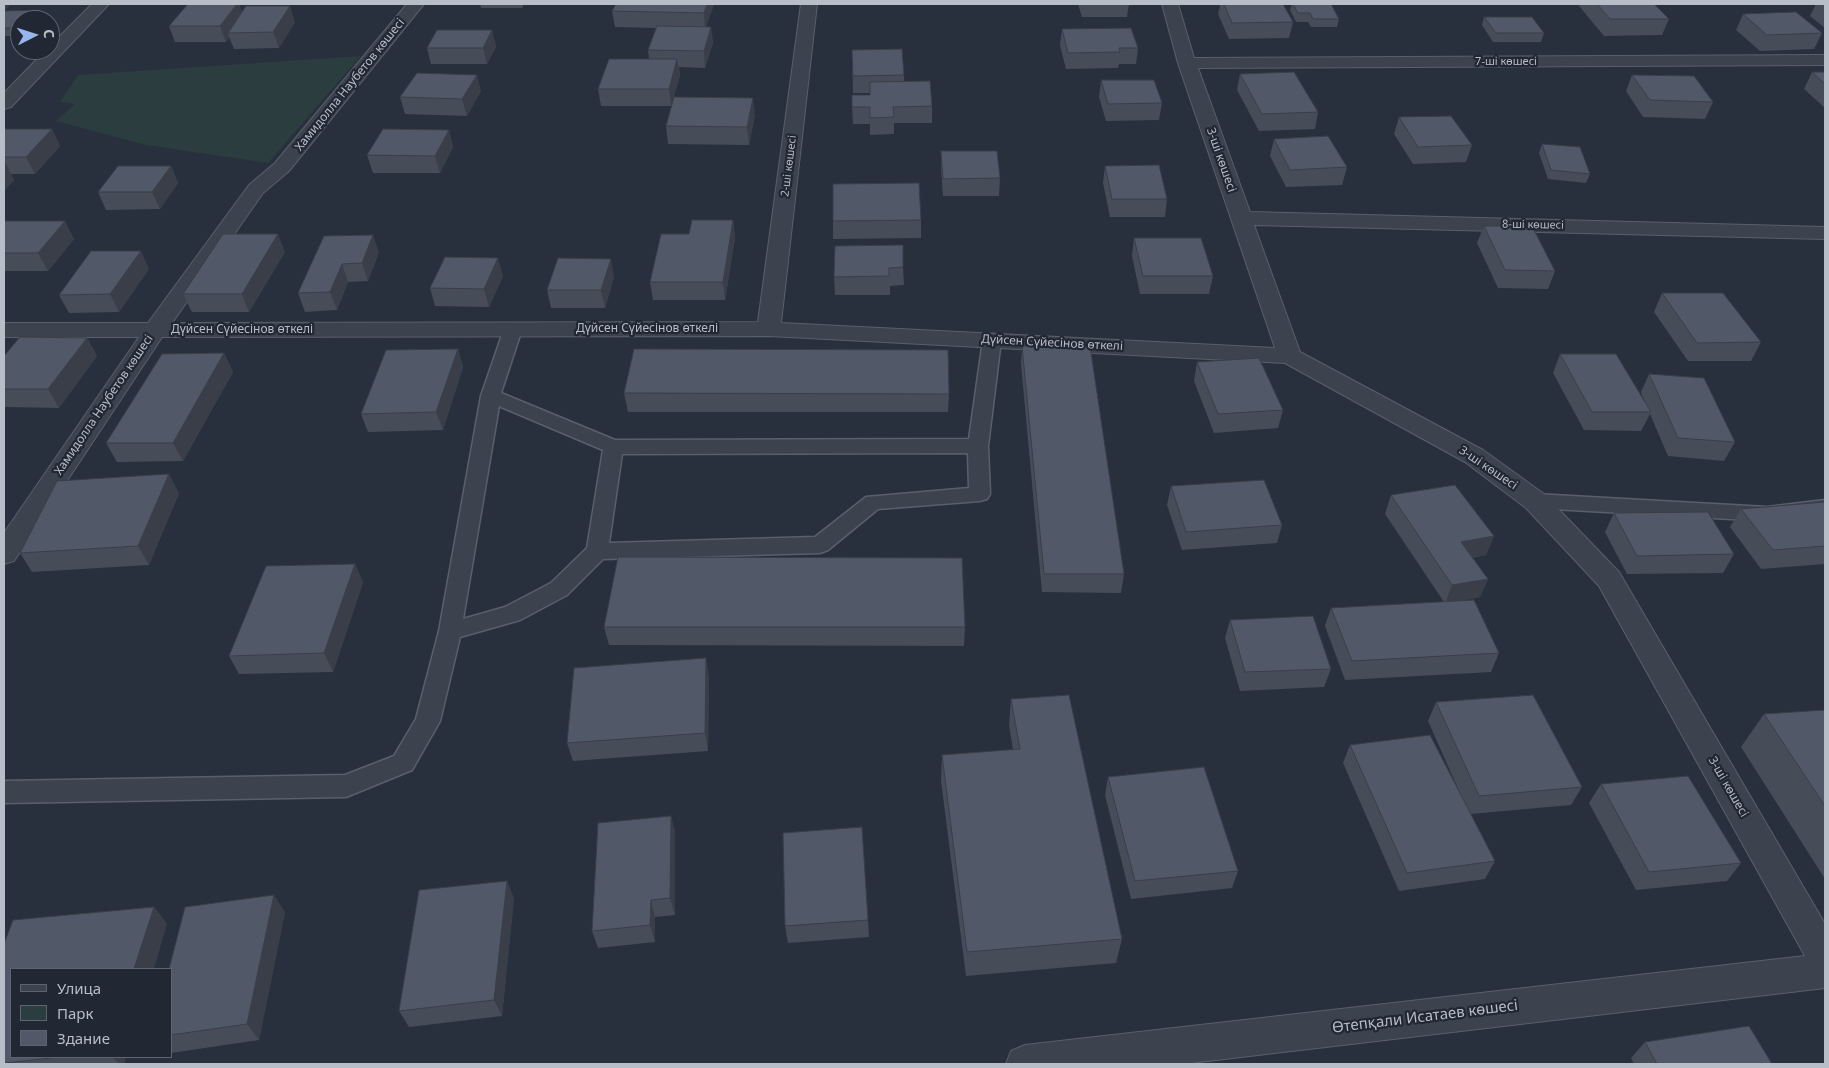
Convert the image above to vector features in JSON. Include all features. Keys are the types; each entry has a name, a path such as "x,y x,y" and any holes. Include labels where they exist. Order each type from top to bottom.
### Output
{"street":[{"path":"4,103 101,4"},
{"name":"Хамидолла Наубетов көшесі","path":"7,545 155,330 256,189 282,167 416,4"},
{"name":"2-ші көшесі","path":"769,328 809,4"},
{"name":"3-ші көшесі","path":"1170,4 1187,63 1290,356 1474,456 1535,500 1609,579 1825,956"},
{"name":"7-ші көшесі","path":"1187,63 1825,60"},
{"name":"8-ші көшесі","path":"1242,218 1825,233"},
{"name":"Дүйсен Сүйесінов өткелі","path":"4,330 769,328 1290,356"},
{"name":"Өтепқали Исатаев көшесі","path":"1025,1064 1825,971"}],"lane":[{"path":"4,792 346,786 403,763 428,721 450,630 491,396 513,329"},
{"path":"597,551 820,545 873,502 980,494 978,446 992,340"},
{"path":"491,396 614,446 978,446"},
{"path":"450,630 512,614 559,589 597,551 614,446"},
{"path":"1535,500 1767,514 1825,507"}],"green space":[{"path":"361,56 268,163 146,145 56,121 75,104 60,102 78,75"}],"building":[{"path":"188,4 237,4 220,26 169,26"},
{"path":"616,4 707,4 704,13 612,11"},
{"path":"1224,4 1283,4 1293,22 1232,23"},
{"path":"1293,4 1331,4 1339,19 1313,19 1310,13 1298,13"},
{"path":"1597,4 1654,4 1669,19 1610,19"},
{"path":"246,6 290,6 273,32 228,33"},
{"path":"4,11 10,11 10,28 4,28"},
{"path":"1796,12 1822,33 1767,35 1743,14"},
{"path":"1484,17 1532,17 1544,33 1496,33"},
{"path":"657,26 711,27 704,51 648,50"},
{"path":"1131,28 1138,48 1119,48 1120,52 1068,53 1062,29"},
{"path":"437,30 492,30 483,48 427,48"},
{"path":"902,49 904,75 853,76 852,50"},
{"path":"609,59 677,59 669,89 598,89"},
{"path":"1294,72 1318,112 1262,114 1240,74"},
{"path":"1812,72 1825,72 1825,84"},
{"path":"417,73 477,75 462,99 400,97"},
{"path":"1632,75 1694,76 1713,102 1650,100"},
{"path":"1101,80 1154,80 1162,103 1108,104"},
{"path":"930,81 932,106 893,107 894,117 870,118 870,107 852,107 852,95 870,95 870,82"},
{"path":"674,97 753,98 747,127 666,126"},
{"path":"1451,116 1472,145 1418,147 1399,117"},
{"path":"4,129 52,129 26,157 4,157"},
{"path":"383,129 449,130 435,156 367,155"},
{"path":"1328,136 1347,167 1290,170 1274,139"},
{"path":"1542,144 1580,147 1590,174 1551,170"},
{"path":"941,151 997,151 1000,178 943,179"},
{"path":"1159,165 1167,199 1112,199 1105,166"},
{"path":"118,166 171,166 152,192 98,192"},
{"path":"919,183 921,220 833,221 833,184"},
{"path":"692,220 733,220 723,282 650,282 661,234 689,234"},
{"path":"4,221 65,221 38,253 4,253"},
{"path":"1484,226 1532,226 1555,271 1505,270"},
{"path":"223,234 278,234 242,294 183,294"},
{"path":"373,235 362,263 342,264 330,292 298,293 324,236"},
{"path":"1134,238 1201,238 1213,276 1143,276"},
{"path":"903,245 903,267 889,268 889,276 834,277 835,246"},
{"path":"91,251 141,251 110,294 59,295"},
{"path":"445,257 498,258 484,289 430,288"},
{"path":"558,258 611,259 601,290 547,290"},
{"path":"1662,293 1723,293 1761,342 1697,343"},
{"path":"20,337 87,338 48,389 4,389 4,356"},
{"path":"1022,346 1090,346 1124,574 1044,574"},
{"path":"458,349 436,412 361,414 386,350"},
{"path":"634,349 948,350 949,394 624,393"},
{"path":"224,353 173,443 106,443 162,354"},
{"path":"1560,354 1616,354 1651,412 1592,412"},
{"path":"1259,358 1283,410 1218,414 1197,362"},
{"path":"1649,374 1704,378 1735,442 1678,438"},
{"path":"169,474 138,546 20,553 57,481"},
{"path":"1264,480 1282,525 1186,532 1171,486"},
{"path":"1455,485 1494,536 1461,542 1488,579 1452,585 1391,495"},
{"path":"1825,502 1825,546 1773,550 1741,509"},
{"path":"1708,512 1734,554 1637,556 1614,513"},
{"path":"618,557 962,558 965,627 604,627"},
{"path":"355,564 324,653 229,656 266,566"},
{"path":"1474,600 1499,653 1352,661 1331,608"},
{"path":"1313,616 1331,669 1245,672 1230,620"},
{"path":"706,658 705,733 567,743 574,668"},
{"path":"1069,695 1122,939 967,952 942,755 1020,749 1011,699"},
{"path":"1533,695 1582,787 1479,796 1436,702"},
{"path":"1825,710 1825,806 1764,714"},
{"path":"1430,735 1495,861 1407,873 1350,745"},
{"path":"1204,767 1238,871 1135,881 1108,777"},
{"path":"1688,776 1741,863 1649,872 1601,784"},
{"path":"671,816 670,898 651,900 650,925 592,931 598,823"},
{"path":"862,827 868,920 785,926 783,833"},
{"path":"507,881 494,1000 399,1011 419,890"},
{"path":"274,895 247,1024 172,1035 172,968 169,968 185,907"},
{"path":"154,907 134,968 10,968 10,1058 52,1058 4,1063 4,944 13,920"},
{"path":"1749,1026 1772,1064 1657,1064 1645,1042"}]}
